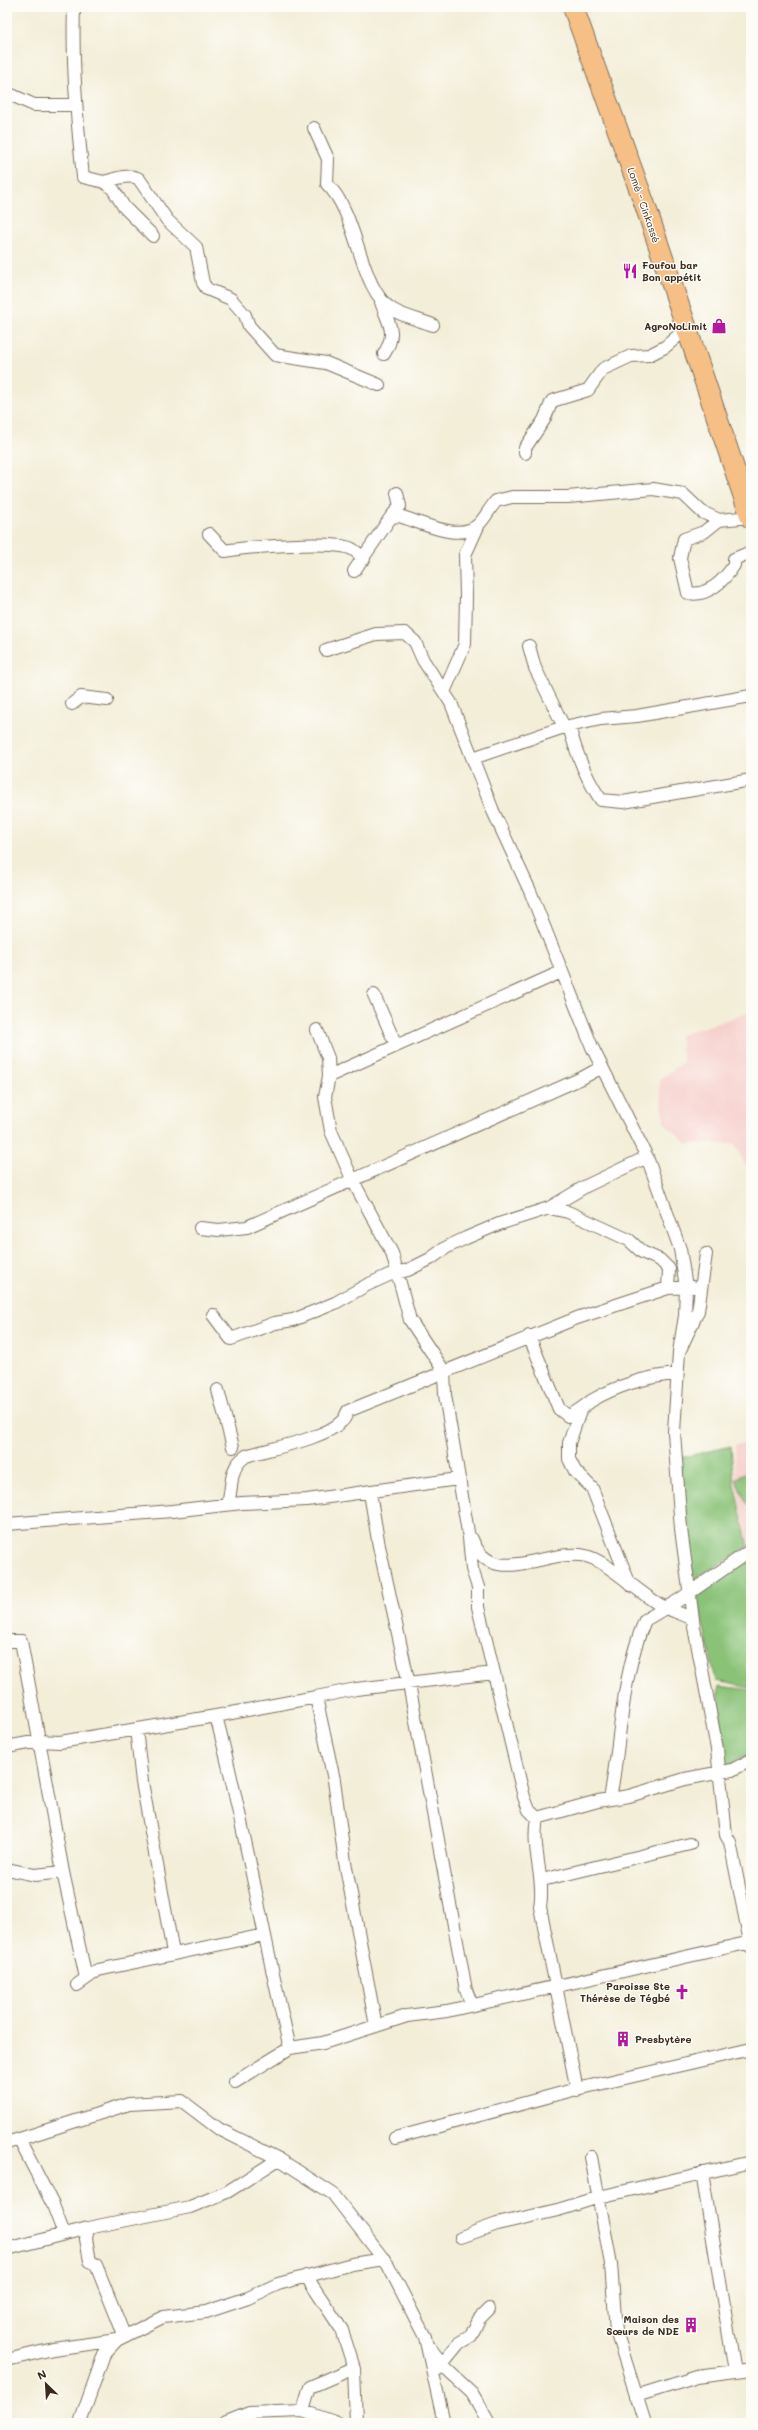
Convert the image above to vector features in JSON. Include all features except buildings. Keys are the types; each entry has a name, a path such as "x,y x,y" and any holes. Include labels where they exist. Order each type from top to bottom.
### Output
{"highway":[{"name":"Lomé - Cinkassé","path":"573,7 687,328 751,517"}],"street":[{"path":"74,7 72,39 75,105 83,177 104,182 121,178 136,177 140,179 167,220 196,246 203,283 207,289 230,299 245,315 249,326 275,354 326,363 379,385"},
{"path":"7,93 34,105 75,105"},
{"path":"314,128 328,159 327,184 336,193 343,204 367,271 378,293 392,331 391,342 384,354"},
{"path":"104,182 112,189 124,207 153,236"},
{"path":"378,293 385,303 393,310 433,324"},
{"path":"525,453 525,448 544,420 552,401 588,390 603,369 631,356 649,355 674,340 687,328"},
{"path":"444,692 465,644 465,555 479,524 496,501 512,497 575,496 653,489 683,494 702,512 719,520 751,517"},
{"path":"397,493 400,506 412,519"},
{"path":"354,571 364,559 381,531 399,511 400,506"},
{"path":"392,517 399,516 412,519 450,532 469,531 479,524"},
{"path":"719,520 704,532 684,539 680,558 688,593 696,594 707,592 730,572 734,566 734,559 751,552"},
{"path":"209,534 225,551 251,548 328,544 352,549 364,559"},
{"path":"235,2082 290,2048 323,2043 407,2016 472,2005 751,1944 730,1842 726,1835 720,1773 689,1591 676,1473 674,1432 677,1374 679,1352 686,1316 686,1287 680,1249 647,1157 602,1067 561,972 530,891 493,812 451,703 423,660 415,642 405,633 376,634 326,650"},
{"path":"529,646 535,668 566,726 577,757 589,784 601,800 623,802 751,780"},
{"path":"473,758 566,726 637,716 751,696"},
{"path":"72,704 81,697 107,700"},
{"path":"329,1076 561,972"},
{"path":"374,995 396,1045"},
{"path":"317,1030 328,1058 329,1076 324,1097 331,1131 353,1181 392,1254 410,1320 444,1371 445,1395 458,1479 469,1538 472,1568 478,1588 478,1606 524,1797 529,1810 537,1818"},
{"path":"200,1228 219,1230 247,1227 582,1078 602,1067"},
{"path":"213,1315 231,1339 275,1323 293,1320 346,1298 367,1285 408,1270 430,1259 447,1247 499,1224 549,1208 586,1186 647,1157"},
{"path":"549,1208 568,1212 629,1240 642,1252 660,1260 669,1269 668,1288"},
{"path":"679,1352 698,1311 706,1254"},
{"path":"228,1504 231,1493 232,1471 238,1461 246,1456 305,1440 330,1429 343,1421 348,1410 444,1371 478,1359 529,1336 627,1300 668,1288 702,1287"},
{"path":"529,1336 559,1409 568,1416 580,1411 591,1402 635,1382 658,1376 677,1374"},
{"path":"218,1390 233,1447"},
{"path":"580,1411 568,1443 570,1459 575,1471 592,1488 630,1585"},
{"path":"7,1524 172,1511 228,1504 307,1500 370,1493 458,1479"},
{"path":"370,1493 379,1546 409,1684 466,1990 472,2005"},
{"path":"469,1538 479,1555 492,1564 503,1566 564,1556 586,1556 606,1567 630,1585 667,1607 693,1619"},
{"path":"610,1799 617,1759 623,1698 645,1620 667,1607 751,1550"},
{"path":"7,1641 21,1640 82,1981 98,1970 264,1935"},
{"path":"7,1748 39,1741 60,1742 136,1730 356,1689 494,1673"},
{"path":"316,1697 334,1780 345,1862 376,2026"},
{"path":"216,1716 241,1818 264,1935 290,2048"},
{"path":"136,1730 142,1782 173,1954"},
{"path":"537,1818 610,1799 629,1796 685,1779 720,1773 751,1760"},
{"path":"537,1818 534,1833 542,1880 540,1907 577,2090"},
{"path":"542,1880 690,1844"},
{"path":"7,1869 35,1875 63,1872"},
{"path":"395,2138 577,2090 751,2049"},
{"path":"7,2143 129,2104 182,2101 220,2129 279,2159 333,2194 384,2259 427,2344 442,2364 472,2393 489,2423"},
{"path":"19,2140 53,2205 64,2234"},
{"path":"591,2157 611,2264 616,2332 645,2423"},
{"path":"7,2249 88,2228 190,2207 227,2192 279,2159"},
{"path":"461,2237 497,2224 558,2210 599,2197 751,2162"},
{"path":"702,2173 735,2372"},
{"path":"88,2228 86,2239 90,2261 96,2265 121,2337"},
{"path":"7,2360 53,2349 121,2337 163,2317 206,2312 306,2276 384,2259"},
{"path":"306,2276 342,2330 354,2368 356,2423"},
{"path":"433,2373 459,2343 470,2336 479,2318 489,2309"},
{"path":"80,2423 104,2354 121,2337"},
{"path":"427,2344 444,2423"},
{"path":"303,2411 310,2387 354,2368"},
{"path":"636,2396 697,2377 751,2370"},
{"path":"224,2423 249,2413 303,2411 337,2423"}],"shaded area":[{"path":"751,1012 751,1177 735,1144 688,1144 664,1123 659,1080 683,1062 680,1035"},
{"path":"751,1441 751,1555 735,1479 735,1445"}],"green space":[{"path":"731,1446 734,1483 748,1547 693,1580 679,1458"},
{"path":"751,1471 751,1512 735,1479"},
{"path":"741,1563 751,1564 751,1688 716,1681 696,1593"},
{"path":"718,1686 751,1690 751,1754 738,1759 725,1768"}],"place":[{"name":"Foufou bar Bon appétit","path":"630,271"},
{"name":"AgroNoLimit","path":"719,326"},
{"name":"Paroisse Ste Thérèse de Tégbé","path":"682,1992"},
{"name":"Presbytère","path":"623,2039"},
{"name":"Maison des Sœurs de NDE","path":"691,2325"}]}
